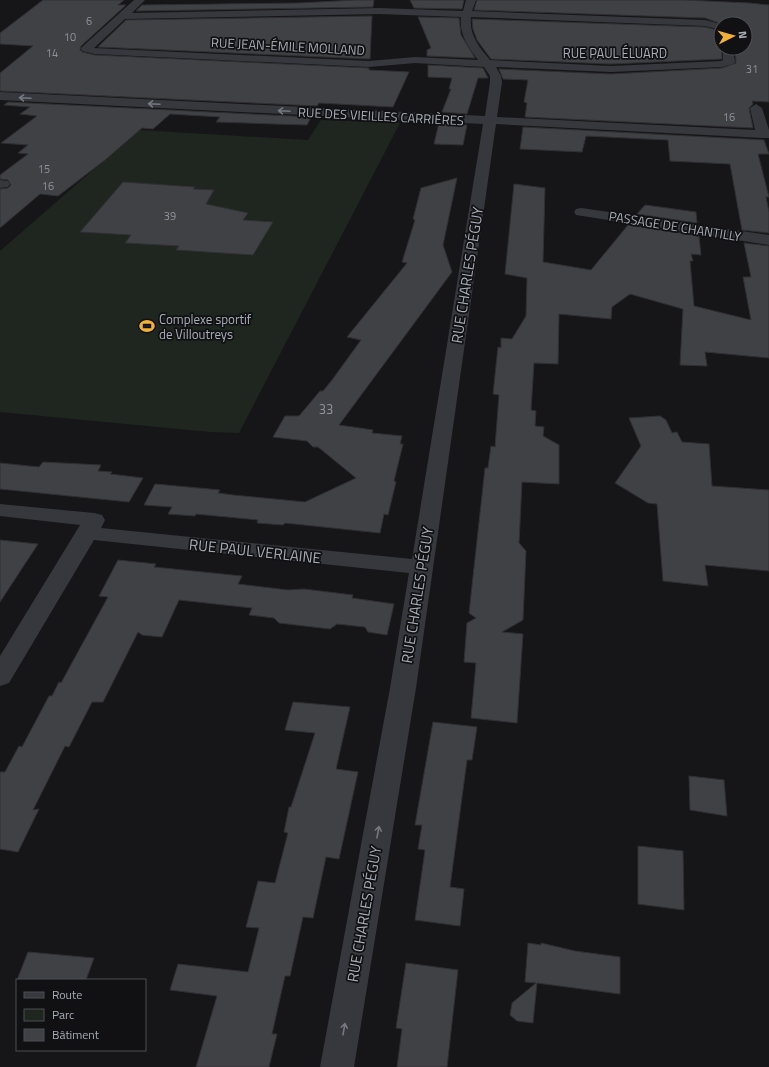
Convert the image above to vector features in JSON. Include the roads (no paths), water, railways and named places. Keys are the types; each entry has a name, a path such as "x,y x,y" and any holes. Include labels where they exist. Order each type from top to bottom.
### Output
{"street":[{"path":"122,16 140,0"},
{"name":"RUE CHARLES PÉGUY","path":"337,1067 403,688 497,77 493,68 478,54 468,37 466,30 467,14 471,0"},
{"path":"122,16 345,13 379,11 705,23 713,25"},
{"name":"RUE JEAN-ÉMILE MOLLAND","path":"122,16 87,47 87,50 369,64 415,60 486,63"},
{"name":"RUE PAUL ÉLUARD","path":"486,63 619,69 706,66 729,62 729,56"},
{"name":"RUE DES VIEILLES CARRIÈRES","path":"0,96 766,134 756,108"},
{"name":"PASSAGE DE CHANTILLY","path":"581,212 769,240"},
{"path":"0,510 94,520 88,533 0,677"},
{"name":"RUE PAUL VERLAINE","path":"88,533 422,568"}],"place":[{"name":"Complexe sportif de Villoutreys","path":"147,326"}]}
